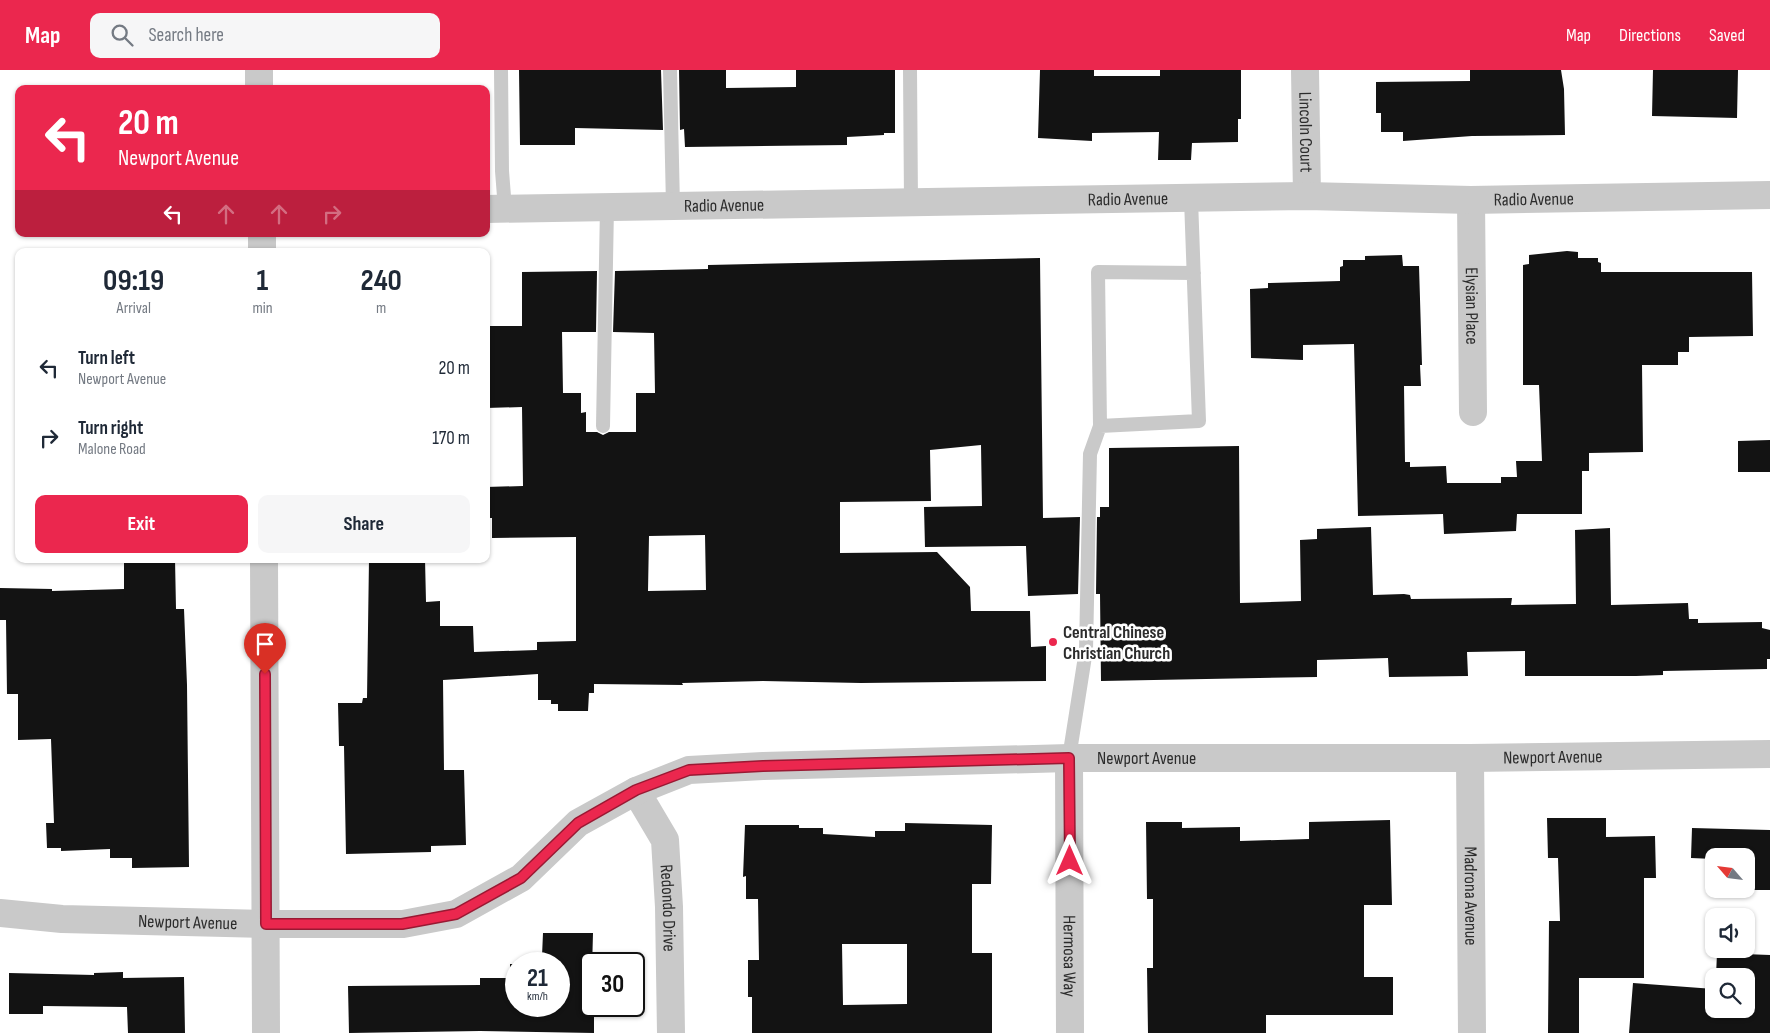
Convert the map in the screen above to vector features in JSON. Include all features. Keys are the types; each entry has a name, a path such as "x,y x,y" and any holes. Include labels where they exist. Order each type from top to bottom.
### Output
{"street":[{"path":"258,70 259,85"},
{"name":"Lincoln Court","path":"1306,70 1307,196"},
{"name":"Radio Avenue","path":"496,209 1307,196 1471,200 1770,195"},
{"name":"Elysian Place","path":"1471,200 1473,412"},
{"path":"264,563 266,1033"},
{"name":"Newport Avenue","path":"0,913 62,919 266,924 402,924 456,914 521,878 578,823 636,790 689,770 763,766 1069,758 1470,758 1770,754"},
{"name":"Hermosa Way","path":"1069,758 1070,1033"},
{"name":"Madrona Avenue","path":"1470,758 1472,1033"},
{"name":"Redondo Drive","path":"636,790 665,840 669,907 671,1033"}],"lane":[{"path":"496,209 502,171 501,70"},
{"path":"670,70 673,206"},
{"path":"910,70 911,202"},
{"path":"1100,426 1199,420 1191,199"},
{"path":"603,426 607,207"},
{"path":"1069,758 1086,650 1090,454 1100,426 1098,272 1194,273"}],"building":[{"path":"519,70 661,70 663,130 575,128 575,145 520,145"},
{"path":"679,70 726,70 726,88 796,87 796,70 895,70 895,133 847,137 847,145 685,147 684,129 680,130"},
{"path":"1040,70 1094,70 1094,76 1160,76 1160,70 1241,70 1241,119 1238,119 1238,142 1192,143 1191,160 1158,160 1159,132 1092,133 1092,141 1038,138"},
{"path":"1470,70 1561,70 1564,89 1565,135 1472,136 1403,141 1403,132 1381,132 1381,113 1376,113 1376,82 1470,81"},
{"path":"1653,70 1738,70 1737,118 1652,116"},
{"path":"1567,251 1578,252 1578,258 1598,258 1598,262 1601,263 1601,272 1752,272 1753,336 1689,337 1689,352 1678,352 1678,365 1642,365 1643,452 1589,453 1589,471 1582,471 1582,514 1517,514 1516,531 1444,534 1443,514 1358,516 1354,344 1303,345 1303,360 1251,358 1250,289 1268,288 1268,283 1340,281 1340,267 1343,266 1343,260 1365,260 1365,256 1402,255 1403,266 1419,266 1421,386 1404,386 1405,462 1410,462 1410,467 1446,466 1447,483 1501,483 1501,477 1517,477 1516,461 1542,461 1539,385 1523,385 1523,265 1529,264 1529,255"},
{"path":"1040,258 1043,518 1080,517 1078,594 1028,596 1026,546 925,547 924,507 982,506 981,445 930,450 931,501 840,502 840,553 937,552 970,587 971,611 1030,611 1031,647 1046,646 1046,681 861,683 763,681 682,683 683,685 594,684 594,693 589,693 588,711 558,711 558,704 551,704 551,700 538,700 538,674 443,680 444,770 464,770 466,845 431,846 431,852 346,854 344,746 339,746 338,703 362,703 363,698 367,698 369,563 425,563 426,602 440,601 440,626 473,626 474,652 537,650 537,642 576,641 576,537 492,538 490,487 523,486 522,407 490,408 490,326 522,326 522,272 597,271 596,332 562,332 563,393 581,393 581,413 586,412 586,432 597,432 603,435 609,432 636,432 636,393 655,393 654,333 613,332 615,271 708,269 708,265","holes":["705,535 706,590 648,591 649,536"]},
{"path":"1770,440 1770,472 1738,472 1738,441"},
{"path":"1239,446 1240,603 1301,601 1300,540 1317,539 1317,529 1371,527 1373,595 1404,594 1410,595 1411,599 1512,598 1511,605 1576,604 1575,530 1610,528 1611,605 1688,603 1689,619 1698,619 1698,623 1762,622 1762,628 1770,630 1770,659 1767,659 1767,669 1663,671 1663,675 1636,676 1525,676 1525,651 1467,652 1468,676 1389,677 1388,658 1317,660 1317,677 1101,681 1100,594 1096,594 1097,517 1100,517 1100,507 1109,507 1109,448"},
{"path":"124,563 175,563 176,609 184,609 187,685 189,867 132,868 132,858 110,858 110,849 61,851 61,848 47,848 46,823 54,823 51,739 18,740 18,694 7,694 6,620 0,620 0,588 52,589 52,591 124,589"},
{"path":"1547,818 1606,818 1606,837 1655,836 1656,878 1644,878 1644,978 1579,978 1579,1033 1548,1033 1549,921 1560,921 1558,858 1548,858"},
{"path":"1390,820 1392,905 1364,905 1364,977 1393,977 1393,1015 1266,1015 1266,1033 1148,1033 1147,968 1153,968 1153,899 1147,899 1146,822 1182,822 1182,828 1240,827 1240,841 1309,839 1309,822"},
{"path":"905,823 992,825 991,884 972,884 972,953 992,953 992,1033 752,1033 752,997 748,997 748,960 759,960 758,899 746,899 746,876 743,877 745,825 799,825 799,828 823,828 823,834 875,837 875,831 905,831","holes":["842,944 907,944 907,1004 843,1005"]},
{"path":"1692,828 1770,830 1770,890 1755,890 1755,848 1705,848 1705,859 1691,858"},
{"path":"543,933 593,933 592,952 580,952 580,1017 594,1017 594,1033 480,1031 349,1033 348,986 480,985 480,978 505,978 505,1017 570,1017 570,952 542,952"},
{"path":"1755,954 1770,955 1770,1033 1629,1033 1633,983 1705,988 1705,1018 1755,1018 1755,968 1716,968 1717,958 1755,958"},
{"path":"123,972 123,978 184,977 185,1033 128,1033 127,1007 43,1006 43,1014 9,1014 9,973 94,975 94,973"}],"place":[{"name":"Central Chinese Christian Church","path":"1053,642"}],"route":[{"path":"265,674 266,924 402,924 456,914 521,878 578,823 636,790 689,770 763,766 1069,758 1070,861"}]}
